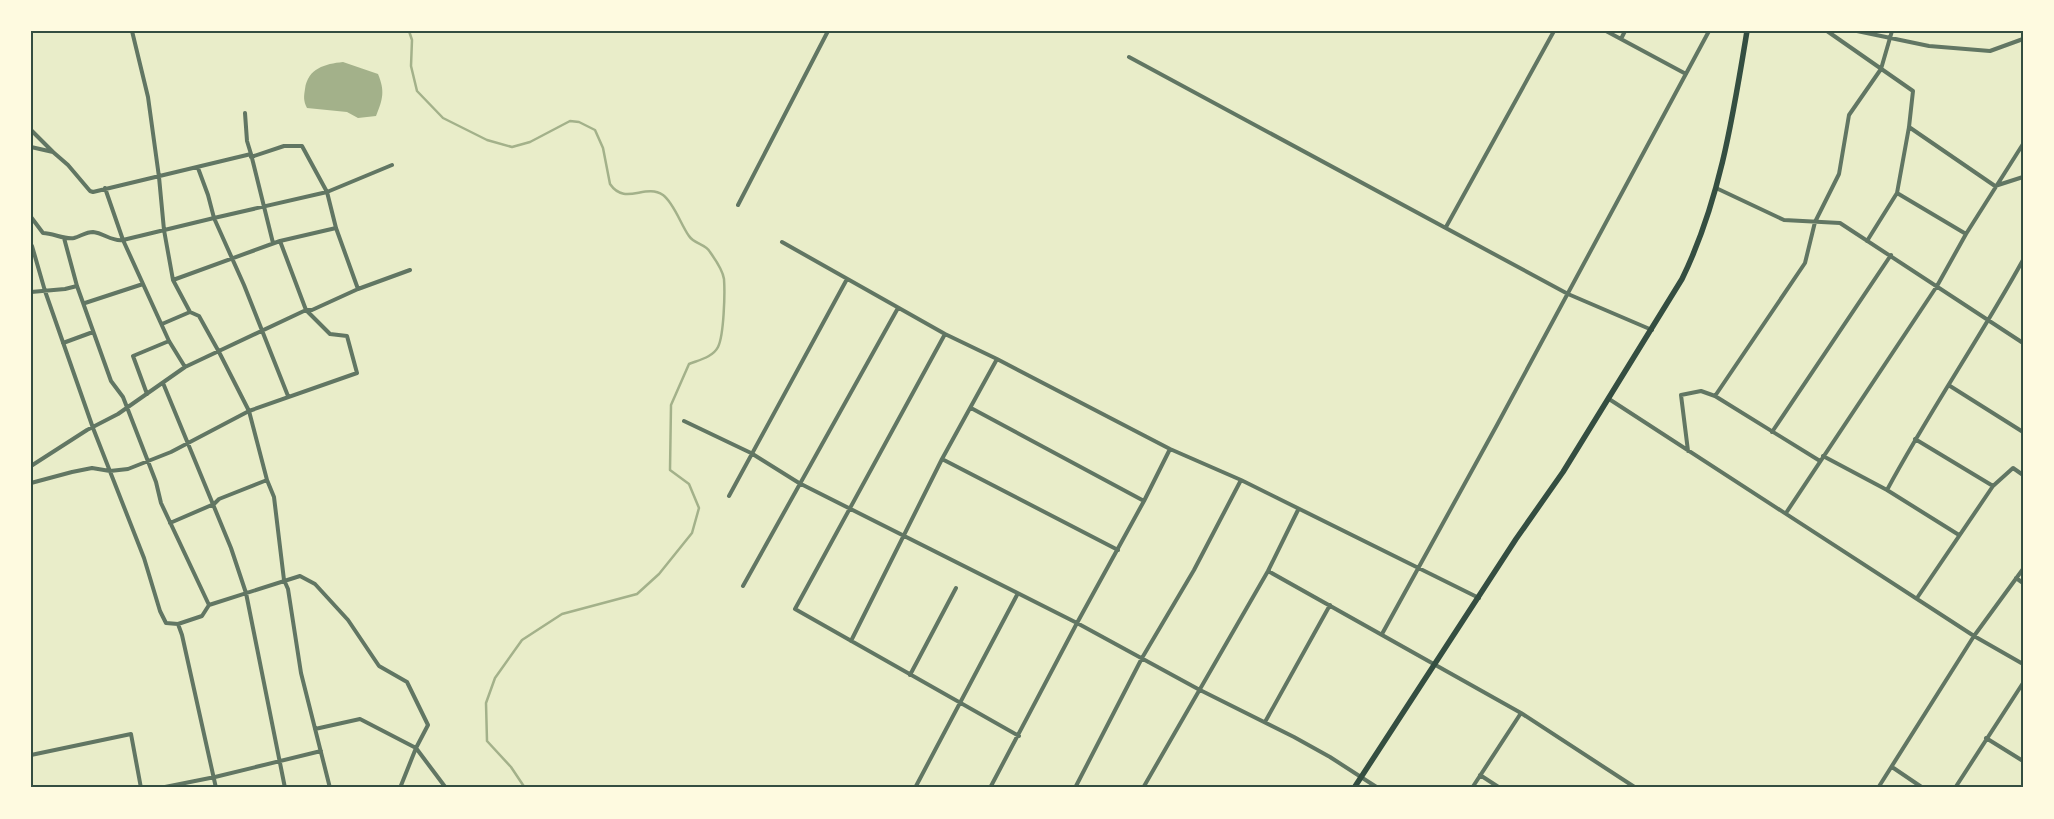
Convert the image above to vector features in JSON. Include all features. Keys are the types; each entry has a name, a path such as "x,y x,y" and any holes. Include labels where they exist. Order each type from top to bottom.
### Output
{"main road":[{"path":"1354,788 1609,399 1682,279 1698,248 1716,188 1730,133 1747,31"}],"street":[{"path":"132,31 148,96 164,230 173,280 190,312 199,316 248,411 267,480 274,497 284,580 288,589 301,673 330,788"},
{"path":"738,205 828,31"},
{"path":"1446,227 1554,31"},
{"path":"1606,31 1686,74"},
{"path":"1621,39 1625,31"},
{"path":"1382,634 1709,31"},
{"path":"1827,31 1913,91 1898,193 1867,241"},
{"path":"1856,31 1929,46 1990,52 2023,39"},
{"path":"1715,396 1805,262 1814,222 1839,174 1849,115 1881,70 1892,31"},
{"path":"1129,57 1568,294 1652,330"},
{"path":"245,113 247,141 273,243"},
{"path":"1909,127 1995,186"},
{"path":"31,130 68,165 90,191 198,168 284,146 302,146 327,192 336,228 358,290"},
{"path":"1786,513 1937,286 1995,186 2023,144"},
{"path":"31,147 53,152"},
{"path":"31,217 43,233 54,234 64,238 74,238 94,232 118,241 327,192 392,165"},
{"path":"198,168 214,218 230,258 244,285 288,396"},
{"path":"1995,186 2023,177"},
{"path":"106,188 123,240 169,341 185,367"},
{"path":"1716,188 1784,220 1840,223 2023,343"},
{"path":"1898,193 1966,234"},
{"path":"173,280 273,243 336,228"},
{"path":"64,238 93,332 111,381 123,397 156,482 161,502 209,605"},
{"path":"31,483 85,469 110,471 128,469 148,462 248,411 357,374 347,336 330,334 306,310 280,241"},
{"path":"782,242 945,334 1170,449 1241,480 1298,510 1419,567 1479,598"},
{"path":"32,246 45,291 93,428 144,558 160,611 166,623 178,624 202,616 209,605 284,580 300,576 315,584 348,620 379,666 407,682 428,724 400,788"},
{"path":"1772,432 1891,255"},
{"path":"1887,490 1915,439 1990,320 2023,260"},
{"path":"31,466 126,408 185,367 306,310 312,310 410,270"},
{"path":"729,496 847,279"},
{"path":"85,303 143,284"},
{"path":"31,292 78,286"},
{"path":"743,586 798,483 898,308"},
{"path":"162,324 190,312"},
{"path":"63,342 93,332"},
{"path":"945,334 796,609 1019,736"},
{"path":"147,394 133,356 169,341"},
{"path":"851,641 942,459 997,359"},
{"path":"163,383 214,504 246,593 285,788"},
{"path":"1950,386 2023,432"},
{"path":"1688,451 1681,395 1701,391 1715,396 1820,461"},
{"path":"1609,399 1974,636 2023,664"},
{"path":"970,408 1144,501"},
{"path":"684,421 751,453 798,483 849,510 903,535 1017,595 1077,623 1198,689 1330,756 1378,788"},
{"path":"1915,439 1993,486"},
{"path":"990,788 1170,449"},
{"path":"1823,456 1887,490 1959,535"},
{"path":"942,459 1118,550"},
{"path":"1917,598 1993,486 2014,468 2023,475"},
{"path":"170,523 214,504 218,499 267,480"},
{"path":"1075,788 1142,658 1194,570 1241,480"},
{"path":"1143,788 1198,689 1268,571 1298,510"},
{"path":"1878,788 1974,636 2023,568"},
{"path":"1268,571 1435,663 1521,713 1636,788"},
{"path":"2016,578 2023,583"},
{"path":"910,675 956,588"},
{"path":"915,788 1017,595"},
{"path":"1265,722 1330,605"},
{"path":"178,624 215,777 216,788"},
{"path":"1955,788 2023,684"},
{"path":"1472,788 1521,713"},
{"path":"315,729 360,719 416,748 446,788"},
{"path":"31,756 131,734 141,788"},
{"path":"1986,738 2023,761"},
{"path":"160,788 215,777 321,751"},
{"path":"1892,767 1923,788"},
{"path":"1480,775 1500,788"}],"shaded area":[{"path":"343,62 378,74 382,85 382,95 376,116 358,118 347,112 307,108 304,96 310,76 318,68"}],"waterway":[{"path":"409,31 412,40 411,66 417,91 443,118 487,140 512,147 530,142 570,121 579,122 595,130 603,148 610,184 622,193 629,194 649,191 663,195 671,203 691,239 708,249 722,272 724,279 723,324 718,347 709,356 689,364 671,405 670,470 689,484 699,508 692,533 659,574 637,594 562,614 522,640 495,678 486,703 487,741 511,767 525,788"}]}
